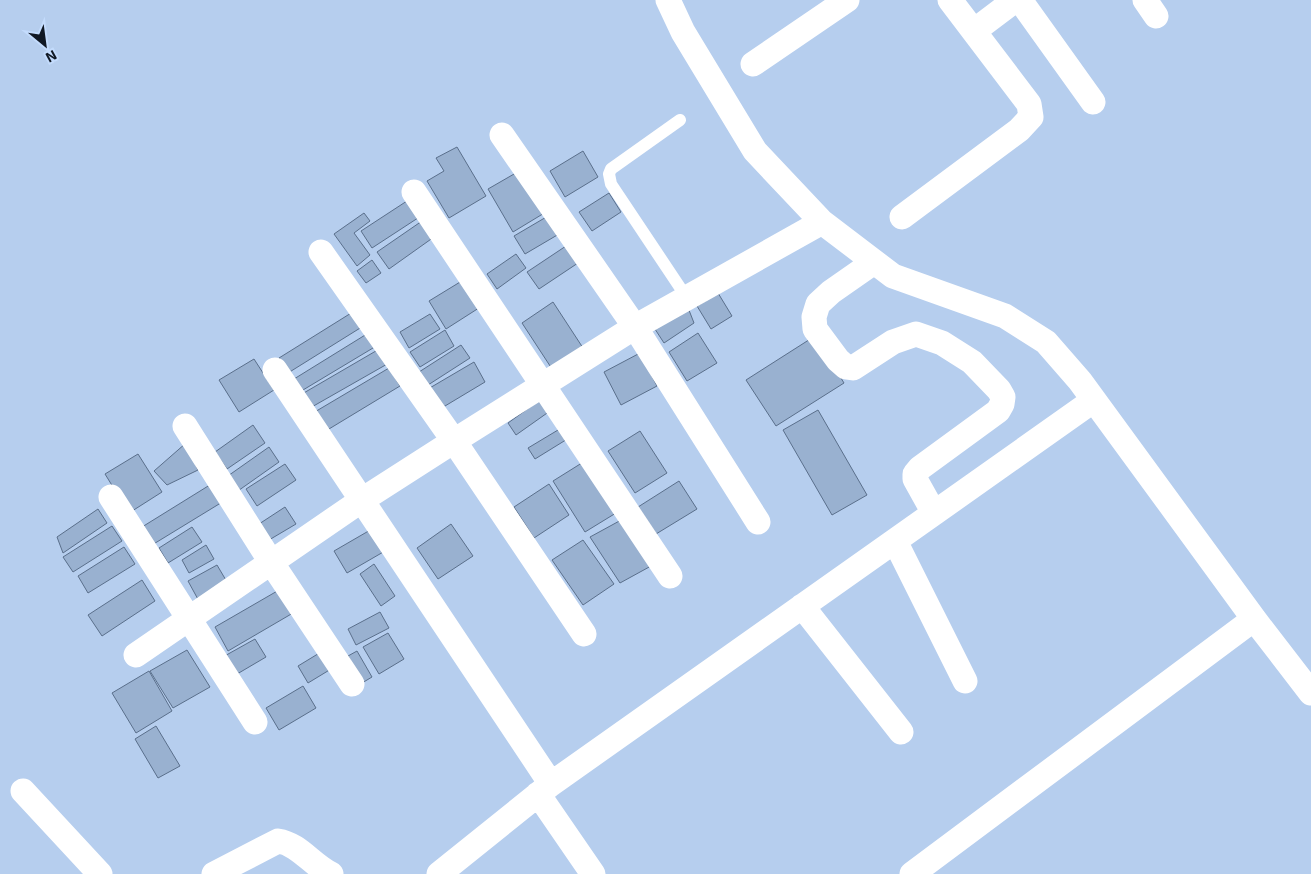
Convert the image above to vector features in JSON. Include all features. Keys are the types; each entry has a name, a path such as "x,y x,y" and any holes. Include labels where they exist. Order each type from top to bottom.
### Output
{"street":[{"path":"668,0 683,32 756,151 822,222 893,276 1005,316 1046,342 1080,381 1254,619 1311,693"},
{"path":"753,64 847,0"},
{"path":"902,217 1019,130 1031,117 1029,104 950,0"},
{"path":"974,32 1015,0"},
{"path":"1020,0 1093,102"},
{"path":"502,135 636,327 758,522"},
{"path":"414,192 670,576"},
{"path":"136,656 362,500 454,441 636,327 822,222"},
{"path":"321,252 454,441 584,634"},
{"path":"874,262 831,292 818,304 814,317 815,329 838,360 846,367 853,368 893,342 916,334 942,343 972,362 999,390 1003,397 998,412 920,468 915,474 915,479 934,513"},
{"path":"275,370 362,500 544,789 593,874"},
{"path":"440,874 544,789 1094,400"},
{"path":"185,426 271,562 352,684"},
{"path":"111,497 255,722"},
{"path":"895,541 965,681"},
{"path":"802,606 901,732"},
{"path":"912,874 1254,619"},
{"path":"23,791 100,874"},
{"path":"214,874 278,841 289,843 322,870 331,874"}],"lane":[{"path":"680,120 611,169 609,174 611,184 687,298"}],"building":[{"path":"457,147 486,196 449,218 427,181 444,171 436,158"},
{"path":"583,151 598,177 565,197 550,171"},
{"path":"521,170 546,212 513,232 488,189"},
{"path":"609,193 621,212 592,231 579,212"},
{"path":"410,199 421,216 372,248 361,231"},
{"path":"364,213 370,221 354,233 370,255 357,266 334,234"},
{"path":"548,216 559,234 525,254 514,236"},
{"path":"422,221 434,237 389,269 377,252"},
{"path":"566,246 578,263 539,289 527,272"},
{"path":"516,254 526,268 497,289 487,274"},
{"path":"372,260 381,273 366,283 357,271"},
{"path":"465,279 482,306 446,329 429,301"},
{"path":"718,293 732,316 711,329 697,306"},
{"path":"553,302 585,351 554,372 522,323"},
{"path":"687,305 694,323 664,343 653,326"},
{"path":"356,310 365,325 288,373 279,358"},
{"path":"430,314 440,329 409,348 400,332"},
{"path":"445,330 454,346 420,367 410,352"},
{"path":"370,332 378,345 298,393 294,379"},
{"path":"698,333 717,363 687,381 669,352"},
{"path":"815,336 844,383 776,426 746,380"},
{"path":"461,345 470,358 428,385 419,372"},
{"path":"381,348 389,363 310,408 302,394"},
{"path":"640,353 657,386 621,405 604,372"},
{"path":"254,359 274,390 239,412 219,380"},
{"path":"474,362 485,382 440,409 428,389"},
{"path":"389,368 400,386 324,432 313,413"},
{"path":"541,399 550,411 516,435 508,423"},
{"path":"818,410 867,495 832,515 783,430"},
{"path":"253,425 265,443 227,469 215,452"},
{"path":"563,427 569,438 535,459 528,448"},
{"path":"640,431 667,473 635,493 608,451"},
{"path":"186,443 198,470 167,485 154,471"},
{"path":"269,447 279,462 235,493 225,478"},
{"path":"138,454 162,492 129,513 105,474"},
{"path":"585,461 616,513 585,532 553,481"},
{"path":"285,464 296,480 257,506 246,489"},
{"path":"679,481 697,509 656,534 638,507"},
{"path":"213,483 224,501 152,545 142,527"},
{"path":"549,484 569,515 534,538 514,507"},
{"path":"285,507 296,524 269,540 259,524"},
{"path":"98,509 107,523 63,553 57,537"},
{"path":"623,519 651,566 620,583 590,537"},
{"path":"451,524 473,556 438,579 417,548"},
{"path":"112,526 122,541 73,572 63,557"},
{"path":"192,527 202,542 168,563 159,548"},
{"path":"372,529 385,551 347,573 334,551"},
{"path":"583,540 614,584 583,605 552,560"},
{"path":"206,545 214,559 189,573 182,560"},
{"path":"124,547 135,564 88,593 78,576"},
{"path":"374,564 395,596 381,606 360,574"},
{"path":"217,565 230,587 200,603 188,581"},
{"path":"142,580 155,601 102,636 88,615"},
{"path":"279,590 293,613 228,651 215,627"},
{"path":"380,612 389,628 356,645 348,629"},
{"path":"388,633 404,659 379,674 363,647"},
{"path":"255,639 266,657 232,677 221,658"},
{"path":"326,649 336,666 308,683 298,666"},
{"path":"187,650 210,687 173,708 150,671"},
{"path":"357,651 372,677 362,683 348,656"},
{"path":"149,671 172,711 136,733 112,693"},
{"path":"303,686 316,708 279,730 266,708"},
{"path":"156,726 180,766 158,778 135,739"}]}
